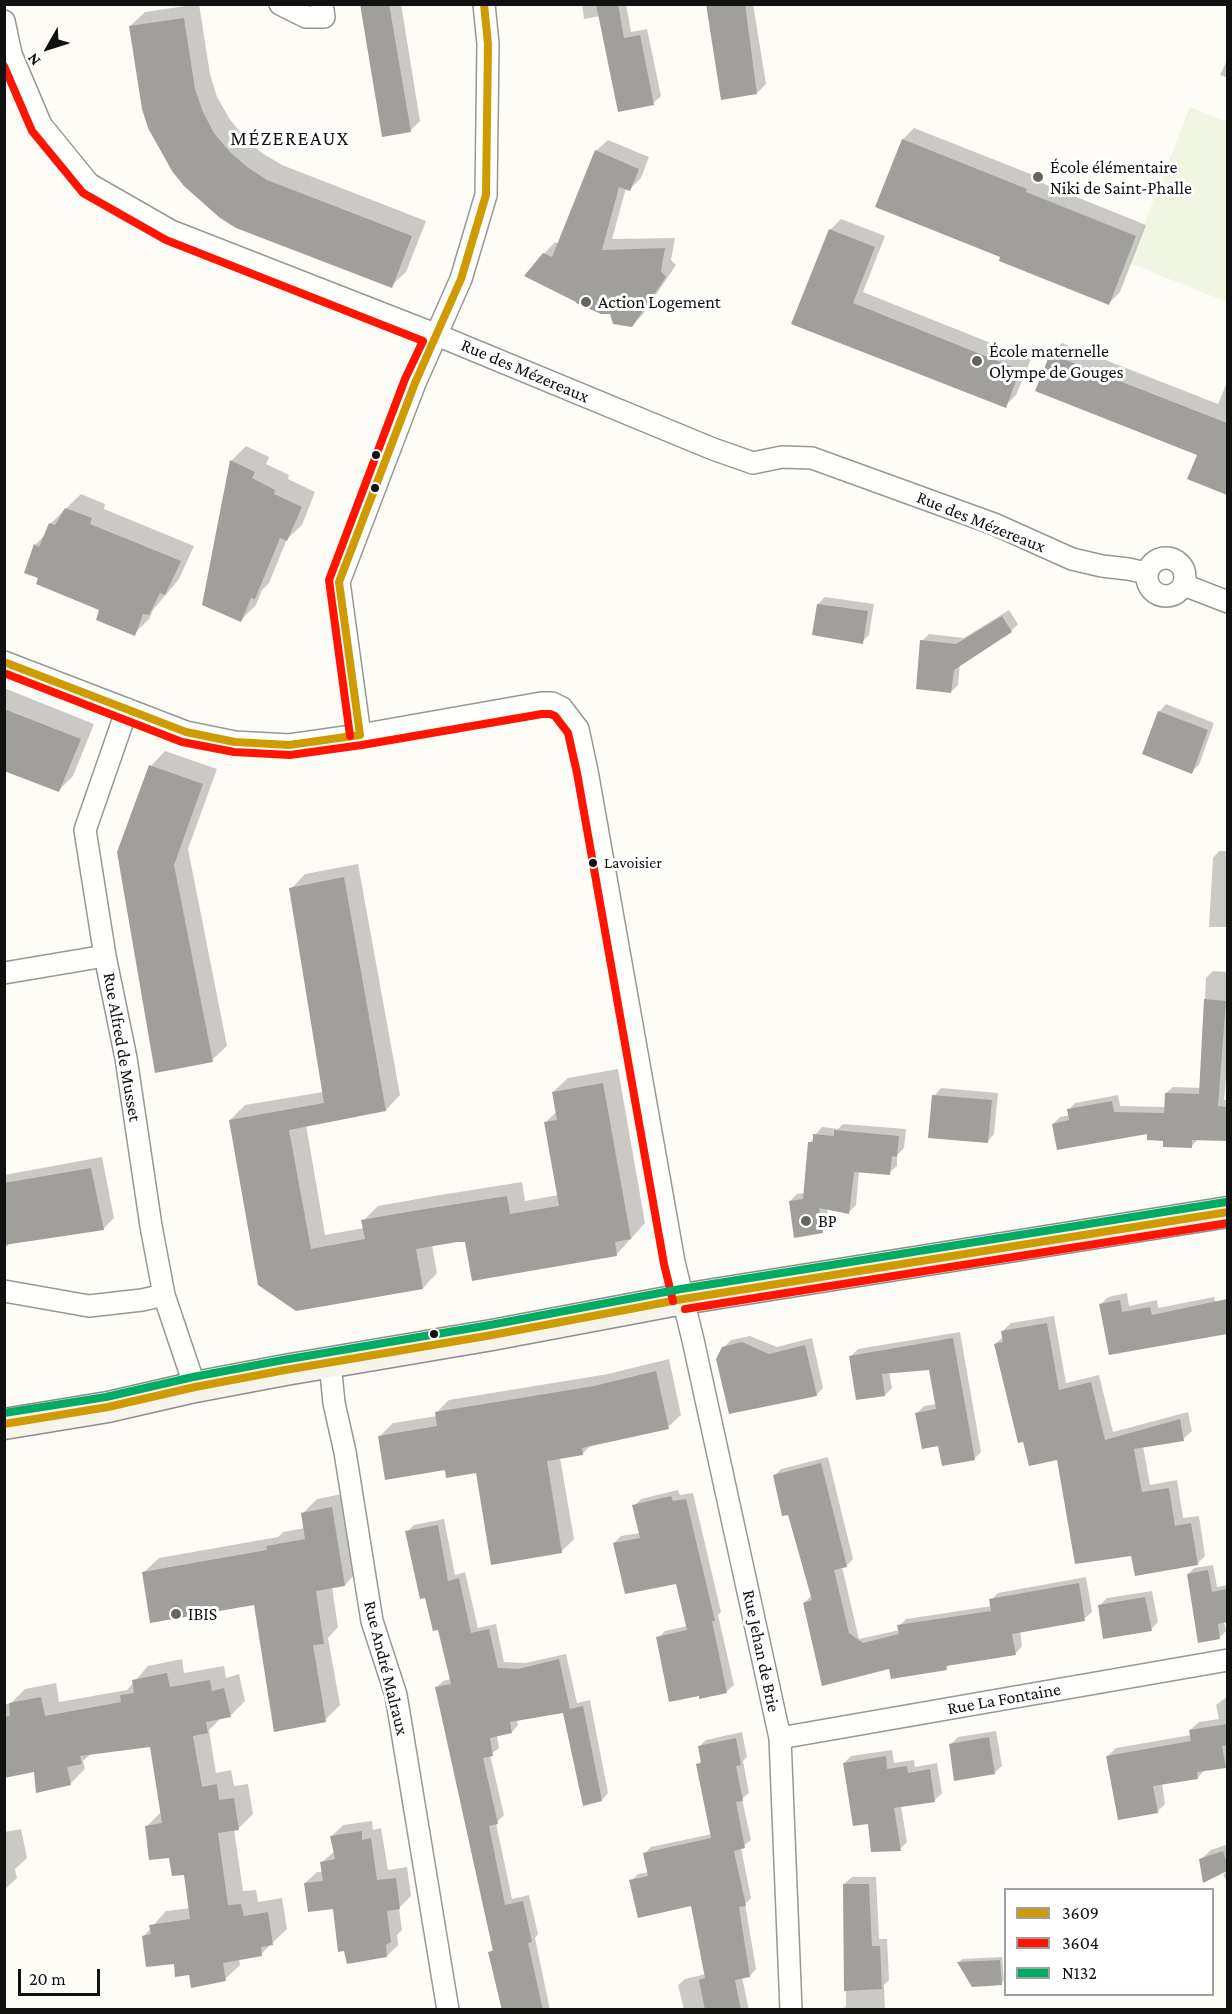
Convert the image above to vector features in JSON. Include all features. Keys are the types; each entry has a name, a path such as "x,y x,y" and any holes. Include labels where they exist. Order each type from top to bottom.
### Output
{"main road":[{"path":"4,1424 108,1407 190,1389 683,1299 1227,1212"}],"street":[{"path":"280,4 306,17 324,17 322,4"},
{"path":"360,735 339,582 415,383 461,279 486,195 488,44 484,4"},
{"name":"Rue des Mézereaux","path":"4,21 11,54 41,124 89,184 171,231 437,335 713,449 753,463 782,457 812,458 994,524 1072,559 1147,573"},
{"path":"1158,559 1171,559 1177,561 1184,571 1184,585 1173,595 1161,596 1150,588 1147,573 1158,559"},
{"path":"1184,585 1227,602"},
{"name":"Rue Jehan de Brie","path":"4,662 186,732 235,742 289,745 360,735 540,703 552,703 562,708 578,729 674,1262 780,1738 791,2010"},
{"name":"Rue Alfred de Musset","path":"127,709 85,830 105,956 126,1058 151,1226 164,1295 190,1389"},
{"path":"4,973 105,956"},
{"path":"4,1291 89,1306 164,1295"},
{"name":"Rue André Malraux","path":"330,1363 334,1403 345,1452 372,1621 396,1695 448,2010"},
{"name":"Rue La Fontaine","path":"780,1738 1227,1660"}],"green space":[{"path":"1190,107 1227,122 1227,302 1129,263"}],"building":[{"path":"360,4 389,4 411,132 382,137"},
{"path":"596,4 618,4 624,38 640,35 654,105 618,112"},
{"path":"706,4 745,4 757,94 721,100"},
{"path":"184,18 195,89 214,133 229,151 267,180 412,236 392,288 236,228 220,218 184,186 172,171 148,128 142,109 129,26"},
{"path":"902,139 1136,236 1109,305 999,261 1000,257 875,207"},
{"path":"595,150 639,169 630,191 619,187 602,250 665,248 661,271 666,277 632,327 613,324 610,314 601,314 576,303 524,276 543,253 552,257"},
{"path":"829,229 875,247 853,303 1020,370 1006,408 791,324"},
{"path":"1050,354 1227,423 1227,495 1187,479 1197,455 1035,391"},
{"path":"230,460 255,472 252,478 275,490 274,494 302,507 287,541 280,538 255,599 251,598 241,622 202,605"},
{"path":"65,508 92,518 90,524 181,561 165,595 160,593 149,615 143,614 135,636 96,620 99,610 36,584 38,578 24,573 34,544 39,547 49,523 55,525"},
{"path":"817,604 868,611 863,644 812,635"},
{"path":"1002,616 1012,632 954,670 951,693 916,689 920,640 956,644"},
{"path":"4,709 81,739 59,792 4,771"},
{"path":"1158,711 1208,730 1192,774 1142,754"},
{"path":"149,765 203,784 174,865 213,1062 155,1073 117,852"},
{"path":"344,877 386,1111 289,1130 311,1249 365,1239 361,1220 507,1196 510,1214 559,1206 544,1122 557,1120 552,1092 603,1083 631,1239 615,1242 617,1256 472,1281 465,1242 416,1249 423,1289 296,1311 258,1285 229,1120 324,1103 289,888"},
{"path":"1204,999 1226,1001 1218,1106 1227,1107 1227,1141 1192,1140 1192,1148 1163,1147 1163,1141 1147,1140 1147,1134 1057,1150 1052,1124 1069,1120 1067,1109 1112,1101 1114,1112 1164,1113 1165,1093 1199,1094"},
{"path":"932,1095 992,1100 988,1143 928,1138"},
{"path":"834,1130 899,1136 897,1157 892,1156 890,1175 854,1172 849,1214 819,1208 823,1233 794,1238 789,1201 803,1199 808,1142 813,1142 813,1134 834,1136"},
{"path":"91,1168 104,1230 4,1245 4,1183"},
{"path":"1227,1299 1227,1334 1109,1355 1099,1304 1120,1300 1122,1312 1150,1307 1152,1315"},
{"path":"1047,1323 1059,1390 1091,1382 1105,1440 1180,1419 1184,1441 1134,1449 1142,1492 1169,1488 1175,1526 1191,1523 1198,1565 1135,1576 1131,1556 1075,1564 1057,1460 1029,1466 1023,1442 1018,1443 994,1344 1003,1342 1001,1331"},
{"path":"953,1338 975,1460 942,1466 938,1446 922,1449 915,1413 936,1409 929,1370 882,1374 885,1396 856,1400 849,1356"},
{"path":"742,1342 769,1354 805,1345 817,1396 729,1414 716,1359 722,1347"},
{"path":"656,1371 669,1429 582,1448 583,1455 547,1461 562,1553 491,1565 476,1473 446,1478 445,1470 385,1480 378,1436 437,1426 435,1412 594,1386"},
{"path":"821,1463 847,1567 834,1570 849,1633 863,1643 899,1634 897,1625 991,1611 989,1599 1079,1583 1085,1621 1012,1634 1016,1655 946,1666 947,1670 891,1679 889,1669 822,1686 803,1603 812,1600 788,1515 782,1516 773,1475"},
{"path":"671,1496 673,1501 686,1499 715,1621 712,1621 727,1693 669,1702 656,1637 687,1630 676,1584 625,1594 613,1543 640,1538 632,1505"},
{"name":"IBIS","path":"332,1507 345,1586 316,1591 324,1644 313,1645 326,1722 274,1732 254,1605 150,1623 142,1572 267,1550 266,1546 305,1539 301,1513"},
{"path":"438,1525 448,1581 459,1578 471,1633 489,1629 498,1668 518,1669 559,1659 570,1709 583,1706 602,1801 583,1806 563,1713 510,1722 512,1733 490,1738 493,1756 483,1758 498,1824 489,1826 505,1905 523,1901 532,1942 528,1943 543,2010 502,2010 488,1952 493,1951 435,1687 451,1684 438,1630 433,1631 425,1598 420,1599 405,1531"},
{"path":"1208,1570 1212,1592 1227,1589 1227,1622 1218,1624 1220,1639 1198,1643 1187,1574"},
{"path":"1145,1597 1152,1631 1103,1639 1098,1605"},
{"path":"167,1673 170,1687 210,1680 212,1691 224,1688 231,1717 206,1722 208,1733 193,1736 202,1787 217,1784 219,1800 234,1798 239,1830 218,1833 228,1905 241,1904 244,1916 268,1912 273,1945 261,1947 262,1956 223,1963 226,1981 191,1988 189,1975 175,1977 174,1964 146,1967 142,1936 151,1934 149,1925 190,1919 184,1875 172,1876 169,1858 149,1860 145,1826 162,1823 150,1747 80,1756 82,1764 67,1767 71,1785 36,1793 34,1772 4,1778 4,1717 10,1716 9,1703 41,1697 45,1716 121,1702 120,1695 134,1693 132,1680"},
{"path":"1227,1724 1227,1745 1222,1746 1226,1768 1197,1772 1198,1779 1153,1786 1158,1813 1118,1820 1106,1756 1191,1741 1189,1730"},
{"path":"989,1737 995,1774 954,1781 949,1744"},
{"path":"736,1738 741,1765 736,1766 743,1801 736,1802 745,1848 734,1851 746,1906 739,1907 750,1977 735,1980 741,2010 705,2010 699,1980 705,1978 691,1906 638,1918 629,1880 648,1876 643,1853 711,1838 696,1764 701,1763 698,1746"},
{"path":"886,1756 887,1769 907,1766 908,1773 930,1769 935,1802 894,1808 901,1851 871,1852 868,1824 853,1826 843,1763"},
{"path":"362,1831 362,1840 371,1838 377,1880 396,1878 400,1909 387,1911 391,1942 386,1945 387,1957 347,1964 344,1951 338,1952 333,1909 308,1912 304,1883 323,1881 320,1862 335,1859 330,1836"},
{"path":"1223,1851 1227,1871 1203,1883 1199,1859"},
{"path":"843,1884 869,1884 872,1946 880,1946 882,1989 844,1991"},
{"path":"1000,1960 1002,1985 972,1987 957,1962"}],"transit line":[{"name":"3609","path":"360,735 339,582 415,383 461,279 486,195 488,44 484,4"},
{"name":"3604","path":"4,66 32,131 83,193 166,240 423,341 405,379 329,580 350,736"},
{"name":"3609","path":"4,662 186,732 235,742 289,745 360,735"},
{"name":"3604","path":"4,673 182,742 234,752 290,755 542,714 555,716 568,733 577,773 664,1264 673,1301"},
{"name":"N132","path":"4,1413 106,1397 283,1360 490,1325 681,1289 1226,1202"},
{"name":"3609","path":"4,1424 108,1407 285,1370 492,1335 683,1299 1228,1212"},
{"name":"3604","path":"685,1309 1228,1223"}],"place":[{"name":"École élémentaire Niki de Saint-Phalle","path":"1038,177"},
{"name":"Action Logement","path":"586,302"},
{"name":"École maternelle Olympe de Gouges","path":"977,361"},
{"name":"Lavoisier","path":"593,863"},
{"name":"BP","path":"806,1221"},
{"name":"IBIS","path":"176,1614"}],"district":[{"name":"MÉZEREAUX","path":"290,139"}]}
